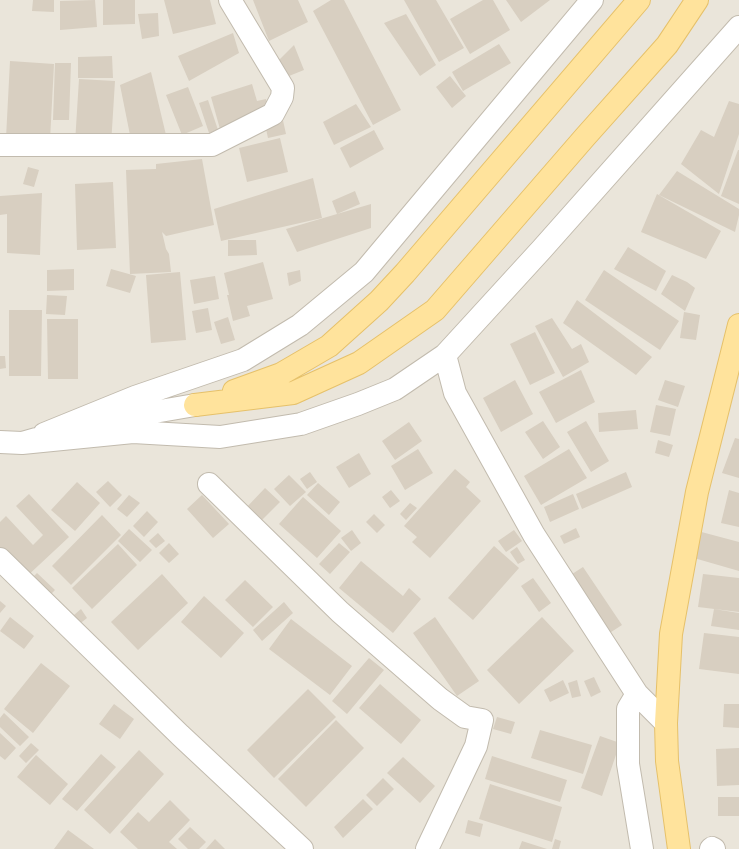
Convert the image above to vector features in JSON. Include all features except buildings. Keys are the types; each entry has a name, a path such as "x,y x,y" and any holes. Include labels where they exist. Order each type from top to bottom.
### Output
{"main road":[{"path":"195,406 281,374 329,346 379,301 405,273 639,0"},
{"path":"195,406 293,393 360,363 435,310 667,45 697,0"},
{"path":"679,849 667,761 666,723 671,634 694,506 739,325"}],"street":[{"path":"0,145 212,145 274,114 282,97 283,88 230,0"},
{"path":"22,443 135,397 243,360 300,325 364,272 592,0"},
{"path":"0,442 22,443 133,432 220,437 301,424 395,389 445,355 542,249 739,27"},
{"path":"445,355 455,393 530,528 637,694 666,723"},
{"path":"22,443 82,425 195,406"},
{"path":"209,484 340,612 434,694 465,717 482,720 476,746 427,849"},
{"path":"0,559 180,735 302,849"},
{"path":"637,694 628,709 628,764 642,849"}],"shaded area":[{"path":"0,0 739,0 739,849 0,849"}]}
